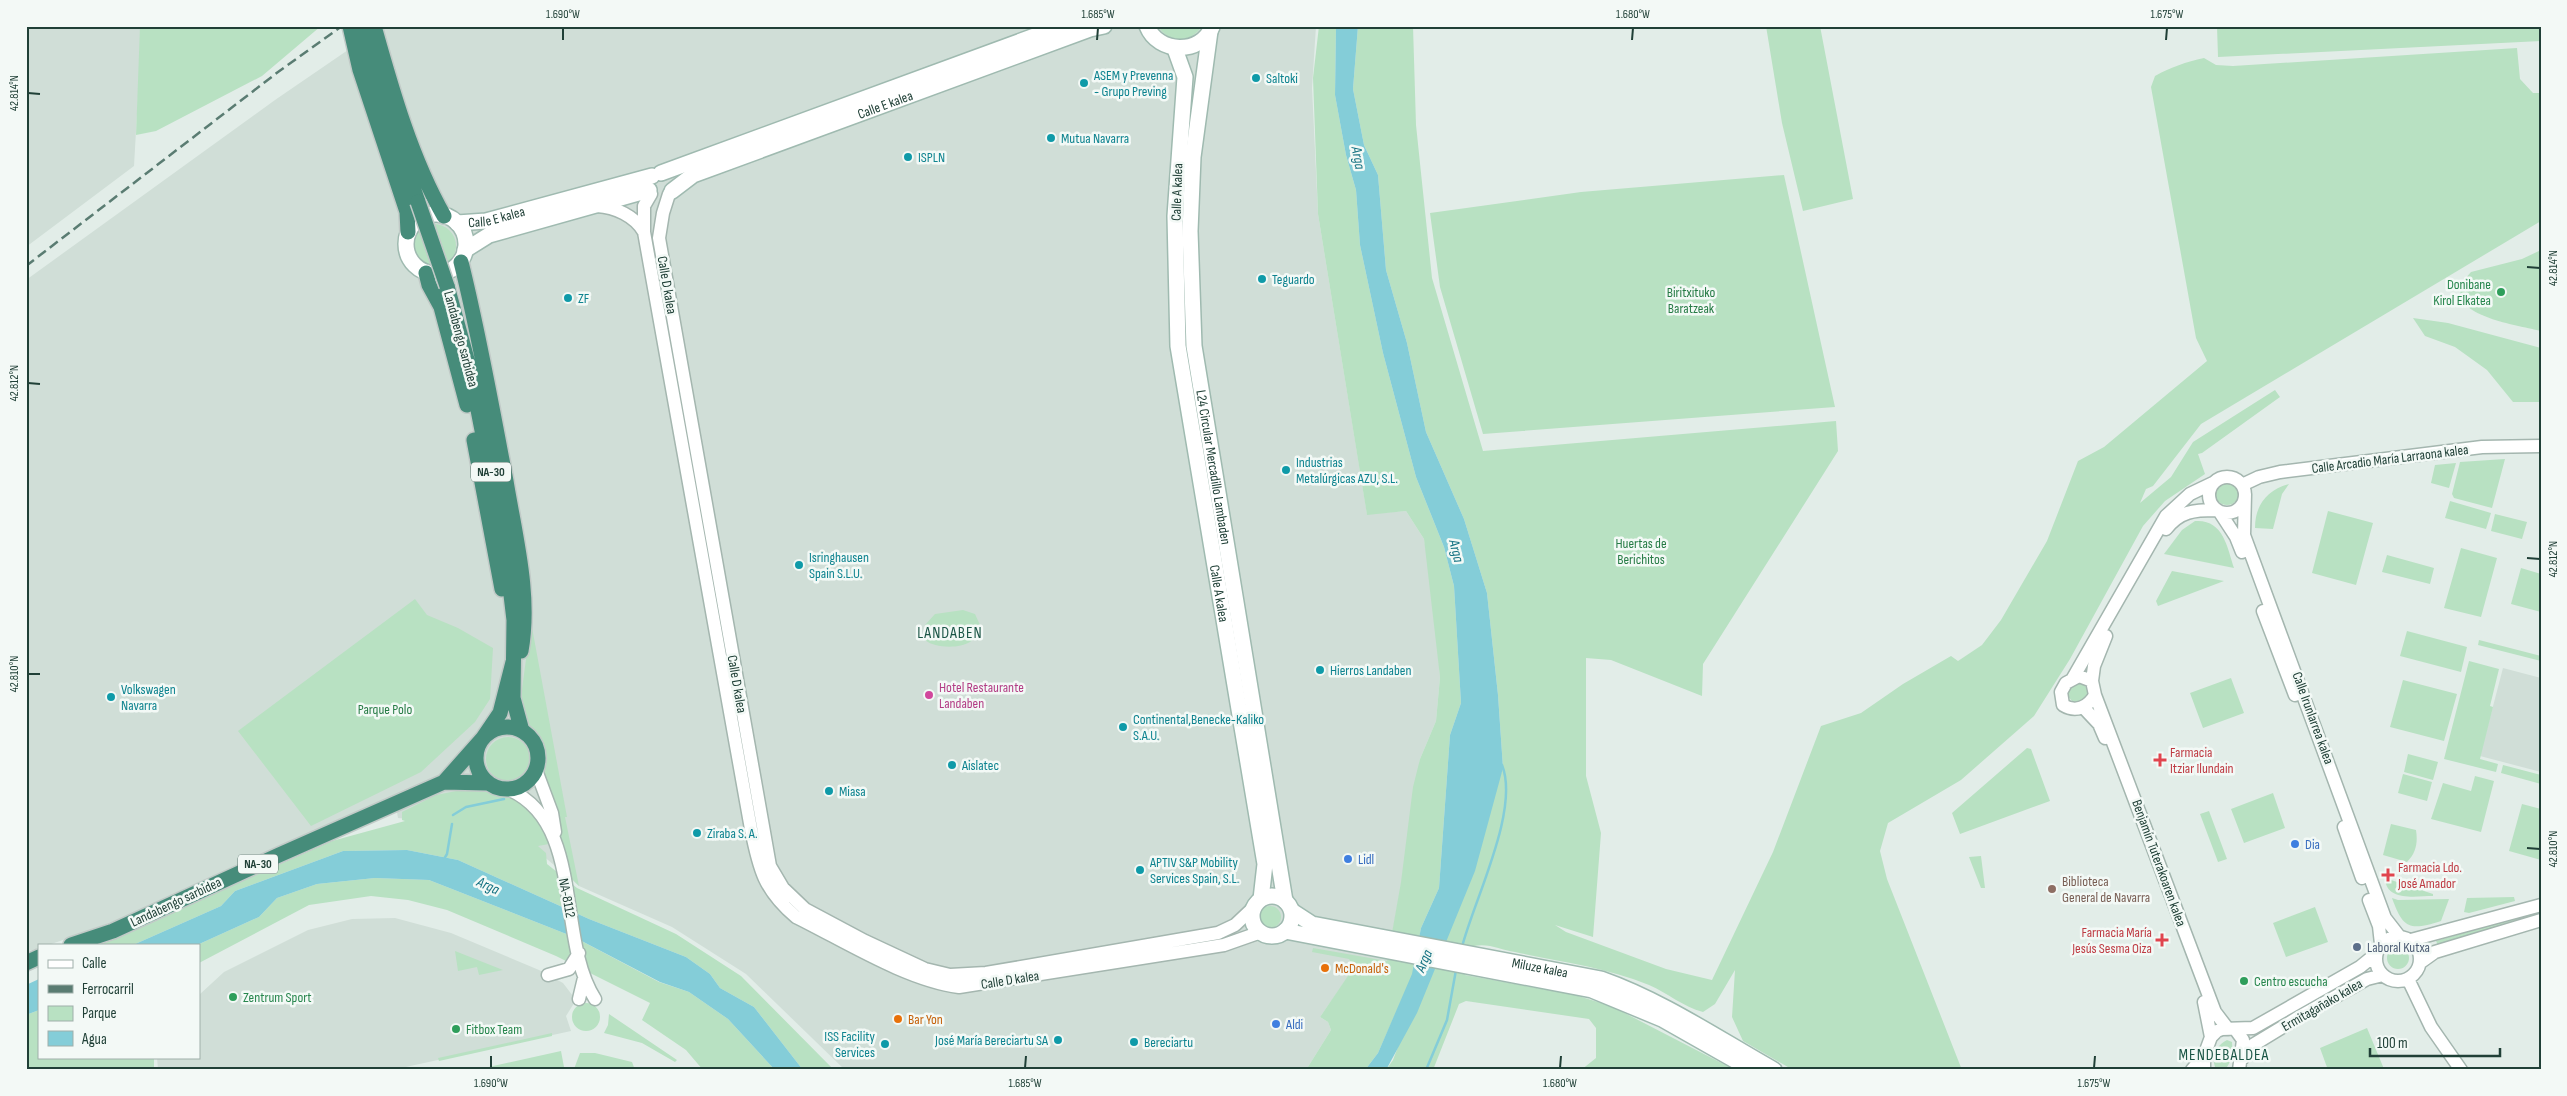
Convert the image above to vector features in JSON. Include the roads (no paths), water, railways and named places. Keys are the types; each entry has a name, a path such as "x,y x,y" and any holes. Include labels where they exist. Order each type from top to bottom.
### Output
{"highway":[{"path":"350,26 368,38 422,172 451,219"},
{"name":"Landabengo sarbidea","path":"363,26 368,38 379,88 446,286 471,374 506,553 514,620 511,682 513,698 522,731 534,744 538,761 536,770"},
{"path":"368,38 407,212 408,232"},
{"path":"463,256 501,455 524,594 525,631 511,682"},
{"path":"426,273 429,285 441,307 462,383 477,454 505,605 511,682"},
{"name":"Landabengo sarbidea","path":"74,944 113,931 444,782 483,738 500,713 511,682"},
{"name":"Landabengo sarbidea","path":"487,783 480,773 477,763 477,754 483,738 497,729 522,731"},
{"path":"510,790 522,785 536,770"},
{"name":"Landabengo sarbidea","path":"444,782 487,783 510,790"},
{"path":"26,963 38,957"}],"main road":[{"name":"Calle E kalea","path":"463,256 488,235 590,206 654,183 1062,26"},
{"name":"Calle E kalea","path":"670,192 693,175 1090,29 1104,26"},
{"path":"1143,27 1154,38 1175,49 1187,48 1204,39 1211,29"},
{"name":"L24 Circular Mercadillo Lambaden","path":"1211,29 1196,122 1190,230 1194,346 1288,906"},
{"name":"Calle A kalea","path":"1175,49 1185,77 1176,216 1178,346 1265,864 1257,904"},
{"path":"672,182 670,192 660,198 654,183 672,182"},
{"name":"Calle E kalea","path":"451,219 486,221 654,183"},
{"path":"434,214 451,219 463,231 463,256 451,270 439,274 426,273 414,265 408,257 406,248 408,232 414,223 423,217 434,214"},
{"path":"1220,507 1216,522 1219,550 1213,559 1223,566 1226,592 1236,603"},
{"path":"1273,896 1288,906 1291,922 1285,931 1273,936 1261,932 1252,922 1257,904 1273,896"},
{"name":"Miluze kalea","path":"1288,906 1312,924 1391,944 1474,960 1601,979 1633,990 1774,1070"},
{"name":"Miluze kalea","path":"1285,931 1391,944"},
{"name":"Miluze kalea","path":"1474,960 1592,990 1624,1002 1662,1019 1752,1070"}],"street":[{"name":"Calle D kalea","path":"654,183 644,206 644,232 759,868 768,888 780,904 805,921 914,975 941,985 966,987 1085,968"},
{"name":"Calle D kalea","path":"670,192 662,213 659,238 737,688 770,866 783,888 804,909 925,970 950,976 986,973 1045,962"},
{"path":"590,206 609,207 639,223 644,232"},
{"name":"Calle Arcadio María Larraona kalea","path":"2243,489 2259,477 2280,472 2482,447 2541,446"},
{"path":"2213,483 2208,494 2212,505 2218,510 2227,513 2238,509 2242,505 2243,489 2228,477 2213,483 2190,494 2166,516 2073,678 2060,692 2061,700 2069,709 2083,707 2091,702 2096,695 2092,681 2099,649 2153,547 2174,519 2184,513 2218,510"},
{"name":"Calle Irunlarrea kalea","path":"2243,489 2244,535 2385,918 2405,938"},
{"name":"Calle Irunlarrea kalea","path":"2218,510 2236,537 2304,717 2379,926 2379,949"},
{"path":"718,641 723,648 730,682 737,688 733,701 737,732 736,740"},
{"path":"2073,678 2083,677 2092,681"},
{"name":"Benjamín Tuterakoaren kalea","path":"2096,695 2215,1012 2244,1040 2240,1064"},
{"name":"Benjamín Tuterakoaren kalea","path":"2083,707 2098,724 2107,744 2205,1004 2211,1038"},
{"name":"NA-8112","path":"536,770 552,813 584,978 595,999"},
{"name":"NA-8112","path":"510,790 534,804 556,841"},
{"path":"1045,962 1218,933 1235,925 1257,904"},
{"path":"2541,905 2405,938 2389,938 2379,949 2377,965 2383,975 2399,981 2408,979 2416,972 2421,962 2435,952 2541,920"},
{"path":"1045,962 1053,969 1085,968 1224,945 1261,932"},
{"path":"2405,938 2420,954 2421,962"},
{"name":"Ermitagañako kalea","path":"2211,1038 2217,1031 2253,1028 2360,968 2379,949"},
{"path":"548,975 566,971 579,953"},
{"path":"1022,979 1026,974 1040,971 1045,962"},
{"name":"Ermitagañako kalea","path":"2240,1064 2253,1045 2366,979 2383,975"},
{"name":"NA-8112","path":"579,999 584,978"},
{"path":"2408,979 2431,1027 2461,1070"},
{"path":"2192,1070 2204,1056 2211,1038"},
{"path":"2204,1056 2204,1070"}],"water":[{"name":"Arga","path":"1336,26 1358,26 1353,89 1364,145 1378,175 1386,270 1407,343 1426,432 1464,519 1487,593 1498,695 1503,768 1475,871 1417,1013 1386,1070 1365,1070 1378,1053 1412,974 1421,928 1439,888 1450,735 1461,703 1454,586 1444,547 1416,477 1383,353 1360,245 1356,190 1346,155 1335,95"},
{"name":"Arga","path":"407,850 458,860 589,919 686,957 710,974 720,988 754,1007 803,1070 775,1070 728,1019 689,992 660,982 574,937 429,880 375,878 317,884 277,898 259,917 199,944 135,944 221,906 235,891 343,851"},
{"path":"38,979 38,1010 26,1015 26,985"}],"waterway":[{"path":"1462,947 1500,830 1505,806 1506,784 1502,765"},
{"path":"453,815 466,807 504,799"},
{"path":"444,859 447,854 452,824"},
{"path":"1426,1070 1447,1020 1456,970"}],"railway":[{"path":"26,266 278,72 342,26"}],"place":[{"name":"Saltoki","path":"1256,78"},
{"name":"ASEM y Prevenna - Grupo Preving","path":"1084,83"},
{"name":"Mutua Navarra","path":"1051,138"},
{"name":"ISPLN","path":"908,157"},
{"name":"Teguardo","path":"1262,279"},
{"name":"Donibane Kirol Elkatea","path":"2501,292"},
{"name":"ZF","path":"568,298"},
{"name":"Industrias Metalúrgicas AZU, S.L.","path":"1286,470"},
{"name":"Isringhausen Spain S.L.U.","path":"799,565"},
{"name":"Hierros Landaben","path":"1320,670"},
{"name":"Hotel Restaurante Landaben","path":"929,695"},
{"name":"Volkswagen Navarra","path":"111,697"},
{"name":"Continental,Benecke-Kaliko S.A.U.","path":"1123,727"},
{"name":"Farmacia Itziar Ilundain","path":"2160,760"},
{"name":"Aislatec","path":"952,765"},
{"name":"Miasa","path":"829,791"},
{"name":"Ziraba S. A.","path":"697,833"},
{"name":"Dia","path":"2295,844"},
{"name":"Lidl","path":"1348,859"},
{"name":"APTIV S&P Mobility Services Spain, S.L.","path":"1140,870"},
{"name":"Farmacia Ldo. José Amador","path":"2388,875"},
{"name":"Biblioteca General de Navarra","path":"2052,889"},
{"name":"Farmacia María Jesús Sesma Oiza","path":"2162,940"},
{"name":"Laboral Kutxa","path":"2357,947"},
{"name":"McDonald's","path":"1325,968"},
{"name":"Centro escucha","path":"2244,981"},
{"name":"Zentrum Sport","path":"233,997"},
{"name":"Bar Yon","path":"898,1019"},
{"name":"Aldi","path":"1276,1024"},
{"name":"Fitbox Team","path":"456,1029"},
{"name":"José María Bereciartu SA","path":"1058,1040"},
{"name":"Bereciartu","path":"1134,1042"},
{"name":"ISS Facility Services","path":"885,1044"}],"district":[{"name":"LANDABEN","path":"950,633"},
{"name":"MENDEBALDEA","path":"2224,1055"}],"park label":[{"name":"Biritxituko Baratzeak","path":"1691,300"},
{"name":"Huertas de Berichitos","path":"1641,552"},
{"name":"Parque Polo","path":"385,709"}]}
